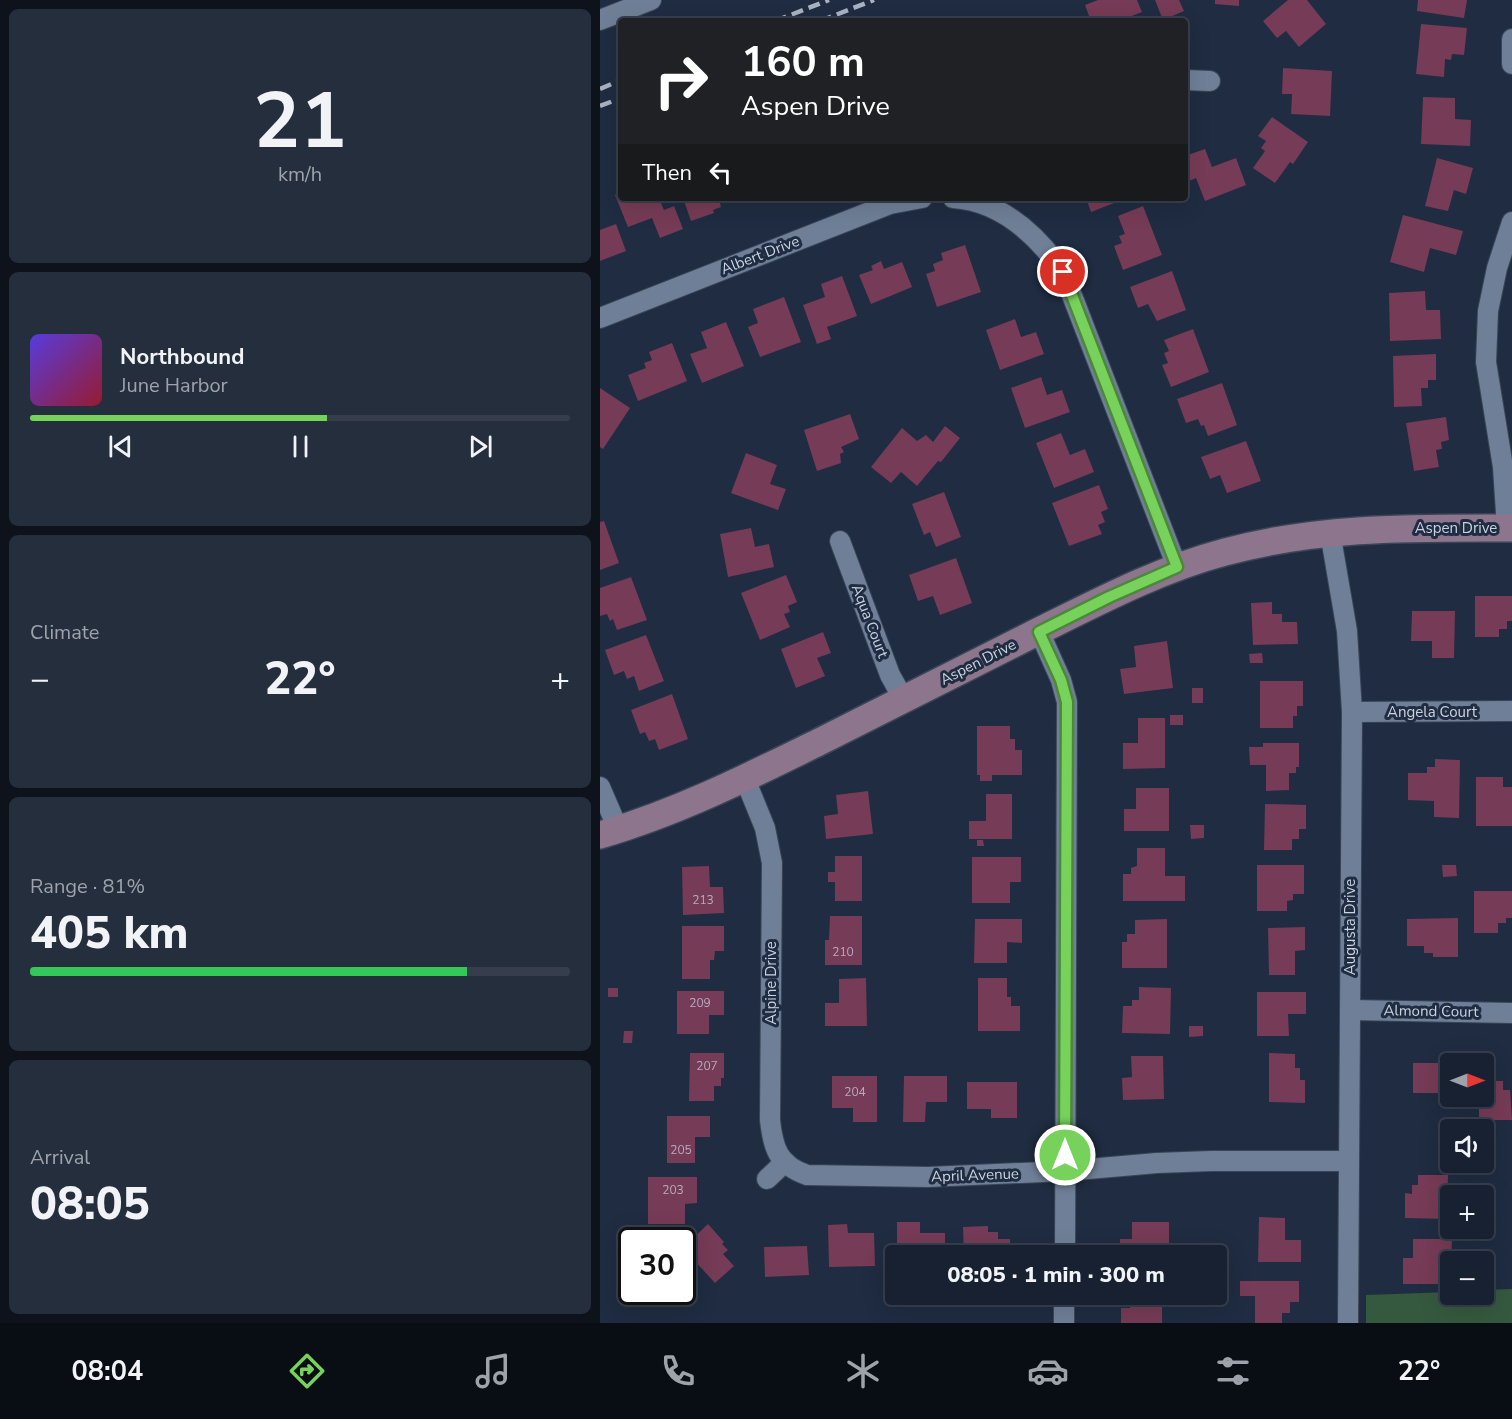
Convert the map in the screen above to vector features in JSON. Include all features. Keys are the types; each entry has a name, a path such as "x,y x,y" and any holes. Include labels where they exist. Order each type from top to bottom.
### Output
{"street":[{"path":"600,20 651,0"},
{"path":"1512,39 1512,64"},
{"path":"1188,80 1210,81"},
{"name":"Albert Drive","path":"600,318 890,204 906,201"},
{"path":"988,202 1031,233 1046,247 1063,272 1177,567"},
{"path":"1509,528 1503,467 1486,362 1488,311 1497,268 1512,222"},
{"name":"Aspen Drive","path":"609,832 677,809 745,779 1109,597 1177,567 1280,538 1330,532 1368,529 1509,528"},
{"name":"Augusta Drive","path":"1330,532 1347,631 1352,712 1348,1323"},
{"name":"Aqua Court","path":"840,541 890,675 904,699"},
{"path":"1039,632 1061,680 1067,702 1065,1245"},
{"name":"Angela Court","path":"1352,712 1512,711"},
{"name":"Alpine Drive","path":"745,779 765,828 772,863 770,1120 772,1142 785,1162"},
{"path":"600,787 609,832"},
{"name":"Almond Court","path":"1350,1010 1512,1013"},
{"name":"April Avenue","path":"785,1162 796,1171 807,1175 928,1177 1065,1171 1157,1163 1348,1161"},
{"path":"767,1179 785,1162"},
{"path":"1064,1305 1064,1323"}],"green space":[{"path":"1512,1289 1512,1323 1366,1323 1366,1295 1440,1292 1440,1305 1494,1305 1494,1290"}],"building":[{"path":"1098,0 1137,0 1142,12 1127,18 1090,18 1085,5"},
{"path":"1155,0 1179,0 1184,11 1162,18"},
{"path":"1215,0 1239,0 1239,6 1215,4"},
{"path":"1288,0 1307,0 1326,24 1299,47 1286,31 1277,38 1263,21"},
{"path":"1418,0 1467,0 1464,18 1417,11"},
{"path":"1421,24 1467,28 1464,55 1452,54 1451,60 1445,59 1444,77 1416,74"},
{"path":"1283,68 1332,71 1330,116 1291,114 1292,94 1282,94"},
{"path":"1423,97 1455,98 1455,119 1471,120 1470,146 1421,144"},
{"path":"1272,117 1308,142 1293,164 1290,162 1275,183 1253,168 1265,151 1261,148 1266,141 1258,136"},
{"path":"1205,149 1212,167 1236,158 1246,185 1205,201 1196,178 1189,181 1188,155"},
{"path":"1437,158 1473,168 1466,194 1454,190 1448,211 1425,206"},
{"path":"618,194 618,201 660,201 664,210 674,206 683,229 660,238 652,218 628,227 615,195"},
{"path":"684,201 719,201 721,207 713,210 714,213 691,221"},
{"path":"1087,201 1119,201 1091,212"},
{"path":"1143,206 1162,255 1123,270 1114,246 1122,243 1119,236 1125,234 1118,216"},
{"path":"1403,215 1463,231 1456,255 1430,248 1424,272 1390,262"},
{"path":"616,224 626,251 600,261 600,230"},
{"path":"965,245 981,292 937,307 926,274 935,271 933,264 943,260 941,253"},
{"path":"881,261 884,269 902,262 912,287 871,304 859,275 873,270 871,266"},
{"path":"1172,271 1186,310 1157,321 1148,304 1138,308 1130,287"},
{"path":"842,276 857,316 827,327 831,339 817,344 803,305 825,297 821,284"},
{"path":"1425,291 1426,310 1440,310 1441,339 1390,341 1389,293"},
{"path":"784,297 801,342 760,357 748,327 758,323 753,309"},
{"path":"1015,319 1021,337 1036,332 1044,354 1000,370 986,330"},
{"path":"726,322 744,366 702,383 690,354 707,348 701,332"},
{"path":"1193,329 1209,372 1171,387 1162,365 1168,363 1164,353 1169,351 1164,340"},
{"path":"672,343 687,381 638,401 628,375 646,368 644,363 652,360 649,352"},
{"path":"1436,354 1436,380 1428,380 1428,388 1421,388 1422,406 1394,407 1393,356"},
{"path":"1041,377 1047,395 1062,390 1070,412 1025,428 1011,388"},
{"path":"1222,383 1237,425 1208,436 1204,425 1201,426 1198,419 1186,423 1177,399"},
{"path":"600,388 630,408 603,449 600,447"},
{"path":"850,414 859,439 841,447 844,452 840,454 841,463 817,471 804,430"},
{"path":"1446,417 1449,440 1441,442 1442,449 1436,450 1439,467 1414,471 1406,423"},
{"path":"945,426 960,438 941,462 938,461 917,486 901,472 891,483 871,467 902,428 917,441 926,435 933,442"},
{"path":"1061,433 1070,455 1085,449 1094,472 1054,488 1036,443"},
{"path":"1246,441 1261,481 1227,493 1220,475 1210,479 1201,457"},
{"path":"746,453 777,465 770,484 786,489 778,510 731,493"},
{"path":"1099,485 1108,509 1101,512 1105,522 1098,525 1102,534 1069,546 1052,503"},
{"path":"944,492 961,537 936,547 930,532 924,535 912,504"},
{"path":"604,521 619,563 600,570 600,522"},
{"path":"751,528 755,547 769,544 774,567 728,577 720,534"},
{"path":"956,558 972,603 940,615 933,596 918,601 909,575"},
{"path":"786,575 797,602 788,606 790,612 784,614 790,627 760,640 741,593"},
{"path":"631,577 647,620 617,630 613,619 610,621 607,614 600,616 600,588"},
{"path":"1475,596 1512,596 1512,621 1507,621 1507,629 1499,629 1499,637 1475,637"},
{"path":"1272,602 1272,614 1282,614 1282,622 1297,622 1298,644 1253,645 1251,603"},
{"path":"1412,611 1455,611 1454,658 1432,658 1432,641 1411,641"},
{"path":"823,632 831,653 817,658 825,676 796,688 781,649"},
{"path":"646,635 664,681 639,691 634,676 627,679 624,671 614,675 605,650"},
{"path":"1167,641 1173,688 1124,694 1120,669 1136,667 1134,646"},
{"path":"1262,653 1263,663 1250,663 1249,654"},
{"path":"1260,681 1303,681 1303,706 1297,706 1297,716 1293,716 1293,728 1260,728"},
{"path":"1192,688 1203,688 1203,703 1192,703"},
{"path":"672,694 688,739 659,750 655,739 649,741 645,732 640,734 631,710"},
{"path":"1170,715 1183,715 1183,725 1170,725"},
{"path":"1138,718 1165,718 1165,768 1123,769 1123,743 1138,743"},
{"path":"977,726 1010,726 1010,739 1015,739 1015,750 1022,750 1022,775 992,775 992,781 980,781 980,775 977,775"},
{"path":"1263,743 1299,743 1299,767 1296,767 1296,773 1289,773 1289,790 1266,791 1266,765 1250,765 1249,747 1263,747"},
{"path":"1435,759 1460,760 1459,818 1434,817 1434,801 1408,800 1408,773 1427,773 1427,767 1435,767"},
{"path":"1476,777 1503,777 1503,787 1512,787 1512,826 1476,826"},
{"path":"1136,788 1169,788 1169,831 1124,831 1124,809 1136,809"},
{"path":"868,791 873,834 826,839 824,816 838,814 836,795"},
{"path":"986,794 1012,794 1012,839 969,839 969,821 986,821"},
{"path":"1265,804 1306,805 1306,829 1299,829 1299,839 1292,839 1292,850 1264,850"},
{"path":"1190,825 1204,825 1204,838 1191,839"},
{"path":"977,840 983,840 984,846 977,846"},
{"path":"1137,848 1165,848 1165,876 1185,876 1185,901 1123,901 1123,874 1131,874 1131,868 1137,866"},
{"path":"835,856 862,856 862,901 835,901 835,882 828,882 828,872 835,872"},
{"path":"972,857 1021,857 1021,882 1010,882 1010,903 972,903"},
{"path":"1257,865 1304,865 1304,894 1293,894 1293,900 1287,901 1287,911 1257,911"},
{"path":"1442,865 1456,865 1457,876 1443,877"},
{"path":"709,866 710,887 723,887 724,913 683,915 682,867"},
{"path":"1474,891 1512,891 1512,918 1506,918 1506,923 1498,923 1498,933 1474,933"},
{"path":"830,916 862,916 862,965 825,965 825,940 829,940"},
{"path":"1458,918 1458,957 1433,957 1433,953 1424,953 1424,946 1407,946 1407,919"},
{"path":"975,919 1022,919 1022,943 1007,942 1007,963 974,963"},
{"path":"1167,919 1167,968 1122,968 1122,942 1127,942 1127,934 1135,934 1135,920"},
{"path":"682,926 724,926 724,951 715,951 714,960 710,960 710,979 682,979"},
{"path":"1305,927 1305,950 1295,951 1295,975 1269,975 1268,928"},
{"path":"866,978 867,1026 825,1026 825,1003 839,1003 839,979"},
{"path":"978,978 1007,978 1007,997 1011,997 1011,1006 1020,1006 1020,1031 978,1031"},
{"path":"1139,987 1171,988 1170,1034 1122,1033 1123,1006 1132,1006 1132,1000 1139,1000"},
{"path":"608,988 618,988 618,997 608,997"},
{"path":"677,991 724,991 724,1015 709,1015 709,1034 677,1034"},
{"path":"1257,992 1306,992 1306,1014 1288,1014 1289,1036 1257,1036"},
{"path":"1189,1026 1203,1026 1203,1036 1189,1037"},
{"path":"624,1031 633,1031 632,1043 623,1043"},
{"path":"690,1053 724,1053 724,1078 721,1078 721,1086 714,1086 714,1101 689,1101"},
{"path":"1269,1053 1295,1054 1295,1068 1300,1068 1300,1080 1305,1080 1305,1103 1269,1102"},
{"path":"1131,1056 1163,1056 1164,1099 1123,1100 1122,1078 1132,1077"},
{"path":"1413,1063 1440,1063 1440,1093 1413,1093"},
{"path":"832,1076 877,1076 877,1122 853,1122 853,1108 832,1108"},
{"path":"904,1076 947,1076 947,1102 926,1102 925,1122 903,1122"},
{"path":"1494,1081 1503,1081 1503,1090 1510,1090 1512,1120 1479,1119 1479,1107 1494,1107"},
{"path":"967,1082 1017,1082 1017,1118 991,1118 991,1109 967,1109"},
{"path":"667,1116 710,1116 710,1137 695,1137 695,1163 667,1163"},
{"path":"1418,1175 1448,1175 1448,1185 1440,1185 1440,1219 1405,1218 1405,1193 1412,1194 1412,1185 1418,1185"},
{"path":"648,1177 697,1177 697,1203 685,1204 685,1224 648,1224"},
{"path":"1259,1217 1285,1218 1285,1240 1301,1240 1301,1262 1258,1262"},
{"path":"897,1222 920,1222 920,1233 945,1233 945,1245 897,1245"},
{"path":"1132,1222 1169,1222 1169,1245 1120,1245 1120,1239 1132,1239"},
{"path":"708,1224 728,1250 723,1254 734,1266 715,1283 696,1262 696,1236"},
{"path":"847,1224 848,1233 874,1233 875,1266 829,1267 828,1225"},
{"path":"988,1226 988,1232 998,1232 998,1239 1010,1239 1010,1245 964,1245 963,1227"},
{"path":"1413,1239 1452,1239 1451,1251 1440,1251 1440,1284 1403,1284 1403,1258 1413,1258"},
{"path":"807,1246 809,1275 765,1277 764,1247"},
{"path":"1240,1281 1299,1281 1299,1302 1290,1302 1290,1313 1282,1313 1282,1323 1255,1323 1255,1296 1240,1296"},
{"path":"1130,1305 1162,1305 1162,1323 1121,1323 1121,1308 1130,1308"}],"railway":[{"path":"783,18 829,0"},
{"path":"828,18 874,0"},
{"path":"600,89 618,81"},
{"path":"600,106 618,99"}],"route":[{"path":"1063,272 1177,567 1109,597 1039,632 1061,680 1067,702 1065,1155"}]}
